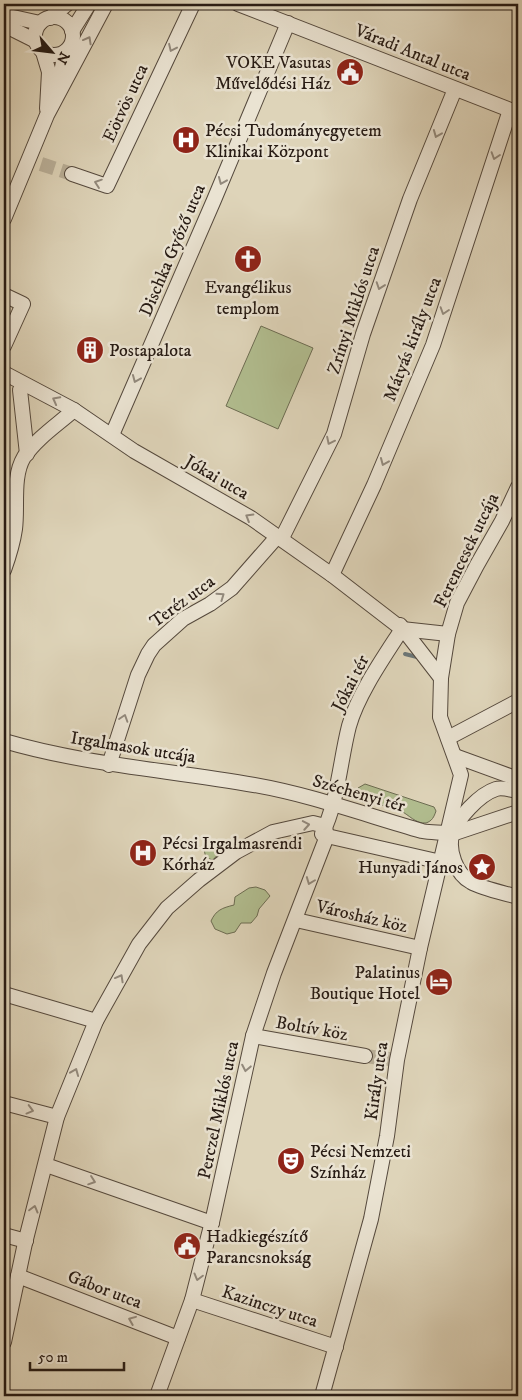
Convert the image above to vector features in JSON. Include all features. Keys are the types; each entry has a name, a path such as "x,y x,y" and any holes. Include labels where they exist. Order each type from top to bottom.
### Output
{"street":[{"path":"47,115 49,72 36,32 45,21 67,4"},
{"path":"56,98 65,52 72,42 72,31 89,4"},
{"path":"4,218 34,161 47,115 106,4"},
{"name":"Eötvös utca","path":"72,174 107,186 193,4"},
{"name":"Váradi Antal utca","path":"238,4 514,111"},
{"path":"4,15 45,21 58,18 66,22 72,31"},
{"path":"4,23 55,55 65,52"},
{"name":"Dischka Győző utca","path":"112,435 211,208 288,23"},
{"name":"Zrínyi Miklós utca","path":"278,537 284,534 334,434 366,325 410,199 455,89"},
{"name":"Mátyás király utca","path":"332,575 374,485 433,345 514,111"},
{"path":"4,294 23,304 4,346"},
{"name":"Jókai utca","path":"4,373 74,410 134,451 251,518 399,625 441,678"},
{"path":"20,390 27,454"},
{"path":"4,570 12,548 18,478 23,459 48,432 74,410"},
{"name":"Ferencesek utcája","path":"461,775 440,716 441,678 448,634 457,603 502,521 518,487"},
{"name":"Teréz utca","path":"109,765 138,675 154,645 183,619 210,604 232,588 278,537"},
{"path":"399,625 448,634"},
{"name":"Jókai tér","path":"325,833 350,724 358,704 399,625"},
{"path":"448,738 518,701"},
{"name":"Irgalmasok utcája","path":"4,741 109,765 256,785"},
{"path":"455,756 518,779"},
{"name":"Király utca","path":"322,1396 371,1218 387,1136 397,1060 440,862 450,834 461,775"},
{"name":"Széchenyi tér","path":"256,785 332,804 425,831 450,834"},
{"path":"518,791 498,788 484,794 466,811 450,834 454,863 470,882 518,898"},
{"path":"450,834 518,812"},
{"path":"4,1342 26,1241 57,1117 96,1021 139,944 167,908 199,880 236,852 273,832 313,823 321,825 325,833 440,862"},
{"name":"Perczel Miklós utca","path":"157,1396 192,1300 212,1223 253,1036 274,974 296,920 325,833"},
{"name":"Városház köz","path":"296,920 420,948"},
{"path":"4,994 96,1021"},
{"name":"Boltív köz","path":"253,1036 365,1056"},
{"path":"4,1103 57,1117"},
{"path":"46,1165 212,1223"},
{"path":"4,1235 26,1241"},
{"name":"Gábor utca","path":"18,1276 178,1338"},
{"name":"Kazinczy utca","path":"192,1300 336,1347"}],"green space":[{"path":"261,326 313,348 278,429 226,406"},
{"path":"365,784 434,807 436,811 430,821 422,823 396,809 362,802 357,794 358,788"},
{"path":"214,840 222,841 220,852 213,860 207,857 205,847 207,842"},
{"path":"256,887 265,890 270,896 259,909 257,916 251,923 241,923 235,932 227,934 215,929 211,921 217,912 234,905 235,897 249,888"}],"waterway":[{"path":"405,654 421,658"}],"tunnel":[{"path":"41,164 72,174"},
{"path":"365,1056 397,1060"}],"place":[{"name":"VOKE Vasutas Művelődési Ház","path":"350,72"},
{"name":"Pécsi Tudományegyetem Klinikai Központ","path":"186,140"},
{"name":"Evangélikus templom","path":"248,259"},
{"name":"Postapalota","path":"90,350"},
{"name":"Pécsi Irgalmasrendi Kórház","path":"143,853"},
{"name":"Hunyadi János","path":"482,867"},
{"name":"Palatinus Boutique Hotel","path":"439,982"},
{"name":"Pécsi Nemzeti Színház","path":"291,1161"},
{"name":"Hadkiegészítő Parancsnokság","path":"187,1246"}]}
